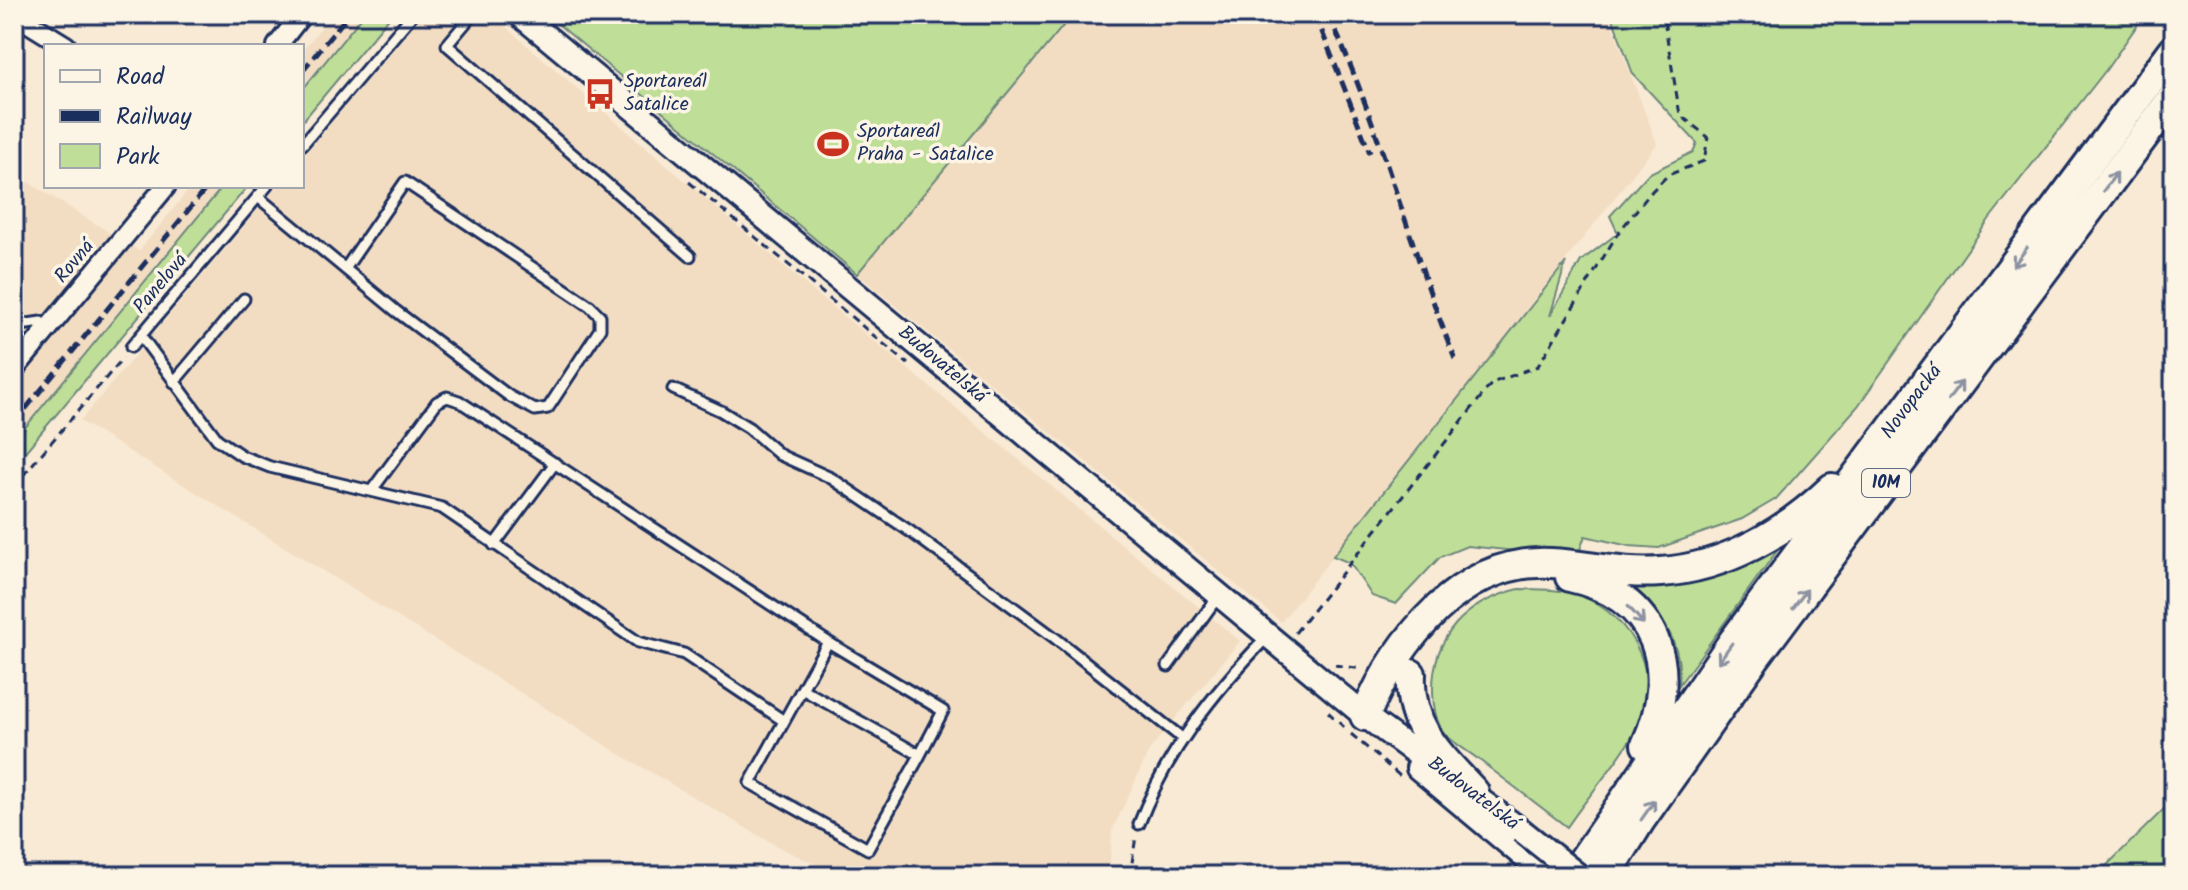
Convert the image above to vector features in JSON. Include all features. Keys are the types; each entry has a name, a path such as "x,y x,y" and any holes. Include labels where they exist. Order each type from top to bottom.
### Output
{"highway":[{"name":"Novopacká","path":"1572,876 1734,640 2174,49"},
{"name":"Novopacká","path":"1606,876 1755,658 2174,96"},
{"path":"1365,716 1382,682 1427,621 1443,602 1484,574 1507,567 1550,563 1612,571 1664,572 1719,560 1783,529 1889,433"},
{"path":"1365,716 1398,693 1441,620 1471,594 1492,583 1527,574 1561,575 1592,583 1640,616 1655,641 1663,671 1664,690 1655,726 1617,807"},
{"path":"1411,674 1412,706 1422,733 1474,792"}],"street":[{"path":"14,14 63,44"},
{"path":"279,44 302,14"},
{"name":"Budovatelská","path":"519,14 1219,595 1276,632 1424,775 1516,838 1579,876"},
{"name":"Rovná","path":"16,368 164,188"},
{"name":"Budovatelská","path":"1365,716 1474,792 1547,876"}],"lane":[{"path":"304,143 413,14"},
{"path":"473,14 447,45 690,256"},
{"path":"258,197 345,269 509,396 535,410 548,408 600,329 600,316 590,306 405,182 345,269"},
{"name":"Panelová","path":"131,347 265,188"},
{"path":"174,382 244,299"},
{"path":"14,326 41,322 50,327"},
{"path":"141,336 217,439 242,456 270,467 442,508 638,642 684,654 784,721"},
{"path":"673,389 721,411 749,428 780,455 831,478 911,532 1055,638 1182,738"},
{"path":"372,490 437,402 447,397 459,401 828,642 943,711 868,849 750,783 828,642"},
{"path":"494,545 555,463"},
{"path":"1168,666 1219,595"},
{"path":"1139,824 1154,785 1182,738 1231,673 1276,632"},
{"path":"802,689 920,755"}],"path":[{"path":"1292,636 1492,383 1538,366 1618,233 1652,191 1668,175 1704,161 1708,137 1680,115 1663,14"},
{"path":"14,486 84,407 131,347"},
{"path":"1276,632 1292,636 1301,643"},
{"path":"1328,662 1357,671 1372,666"},
{"path":"1326,710 1407,782"},
{"path":"1130,876 1139,824"}],"shaded area":[{"path":"332,14 365,14 304,89 304,49"},
{"path":"423,14 491,14 819,296 1240,641 1150,749 1112,831 1109,876 842,876 782,849 618,753 80,421 276,188 304,188 304,156"},
{"path":"1073,14 1608,14 1657,144 1281,622 857,274"},
{"path":"14,173 139,251 190,188 223,188 14,444"}],"green space":[{"path":"364,14 392,14 304,120 304,88"},
{"name":"Sportareál Praha - Satalice","path":"546,14 1073,14 857,274"},
{"path":"1611,14 2145,14 2106,70 1990,218 1858,406 1776,499 1742,519 1659,548 1629,546 1585,536 1579,552 1526,552 1467,546 1440,557 1396,604 1372,596 1350,563 1333,556 1566,262 1550,316 1581,261 1618,233 1610,216 1648,174 1693,152 1697,143 1633,74"},
{"path":"221,188 246,188 14,465 14,441"},
{"path":"1782,544 1679,685 1677,654 1667,628 1649,605 1625,585"},
{"path":"1519,589 1562,591 1589,599 1623,626 1635,643 1643,663 1647,684 1645,705 1638,726 1567,827 1448,737 1441,729 1436,713 1434,672 1446,638 1468,612"},
{"path":"2172,801 2174,876 2096,876"}],"railway":[{"path":"304,69 349,14"},
{"path":"1315,14 1370,153"},
{"path":"1328,14 1379,142 1455,359"},
{"path":"14,423 206,188"}],"place":[{"name":"Sportareál Satalice","path":"600,94"},
{"name":"Sportareál Praha - Satalice","path":"833,144"}]}
